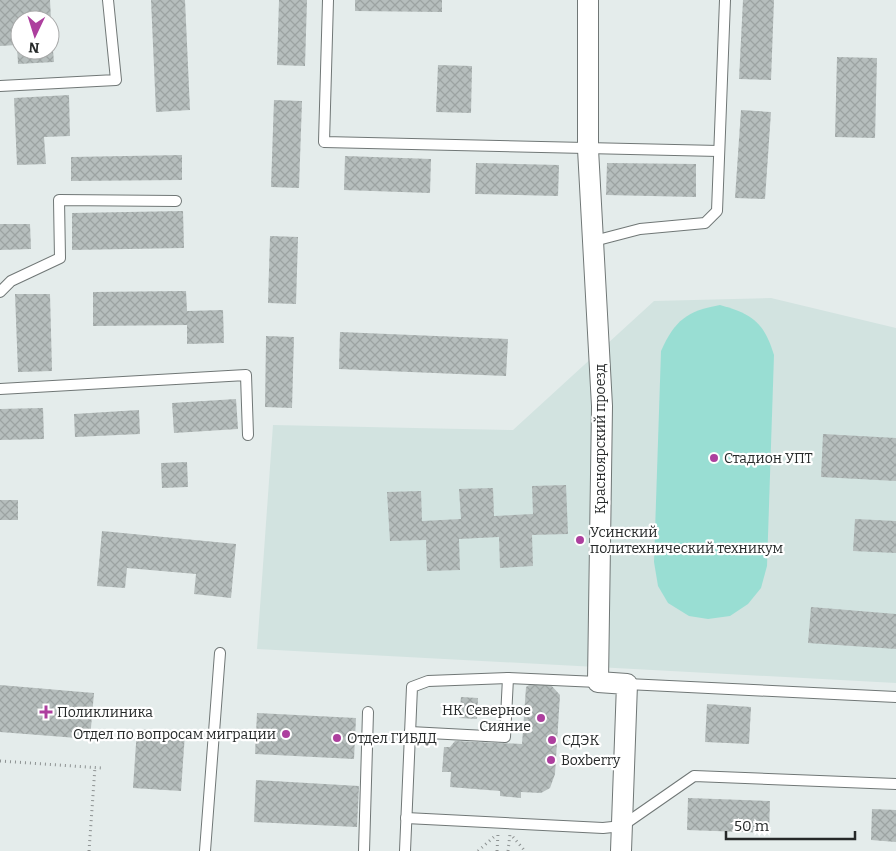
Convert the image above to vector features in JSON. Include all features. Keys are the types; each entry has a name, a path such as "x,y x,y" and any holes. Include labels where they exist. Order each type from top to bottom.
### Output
{"street":[{"name":"Красноярский проезд","path":"588,0 588,149 602,406 598,682"},
{"path":"598,682 627,684 621,851"}],"lane":[{"path":"0,86 116,80 108,0"},
{"path":"328,0 324,142 719,151"},
{"path":"594,242 640,229 705,222 717,211 725,0"},
{"path":"0,292 11,281 60,258 60,200 176,201"},
{"path":"0,389 246,375 248,435"},
{"path":"206,851 220,654"},
{"path":"410,732 506,737 508,678"},
{"path":"405,851 412,687 428,681 508,678 598,682"},
{"path":"627,684 896,697"},
{"path":"364,851 368,712"},
{"path":"406,818 604,828 622,826 694,776 896,784"}],"path":[{"path":"0,761 102,768"},
{"path":"89,851 95,767"},
{"path":"478,851 498,833 510,834 525,851"}],"shaded area":[{"name":"Усинский политехнический техникум","path":"771,298 896,328 896,683 257,649 273,425 513,430 654,301"}],"green space":[{"name":"Стадион УПТ","path":"720,305 741,312 755,321 766,335 774,355 767,566 761,588 748,604 730,616 708,619 689,616 668,603 658,586 654,562 661,351 671,332 683,319 699,310"}],"building":[{"path":"0,0 50,0 50,10 10,10 10,45 0,46"},
{"path":"151,0 185,0 190,110 156,112"},
{"path":"279,0 307,0 305,66 277,65"},
{"path":"355,0 442,0 442,12 355,11"},
{"path":"743,0 774,0 771,80 739,79"},
{"path":"837,57 877,58 875,138 835,137"},
{"path":"18,60 54,60 54,62 18,64"},
{"path":"438,65 472,66 471,113 436,112"},
{"path":"69,95 70,136 44,137 46,164 17,165 14,98"},
{"path":"274,100 302,101 299,188 271,187"},
{"path":"741,110 771,112 765,199 735,198"},
{"path":"182,155 182,180 71,181 71,157"},
{"path":"345,156 431,159 430,193 344,190"},
{"path":"476,163 559,165 558,196 475,194"},
{"path":"607,163 696,164 696,197 606,195"},
{"path":"183,211 184,248 72,250 72,213"},
{"path":"0,224 30,224 31,249 0,250"},
{"path":"270,236 298,237 296,304 268,303"},
{"path":"186,291 187,311 223,310 224,343 187,344 187,325 93,326 93,292"},
{"path":"15,294 50,294 52,371 18,372"},
{"path":"340,332 508,339 506,376 339,369"},
{"path":"266,336 294,337 292,408 265,407"},
{"path":"236,399 238,429 174,433 172,403"},
{"path":"43,408 44,439 0,440 0,409"},
{"path":"139,410 140,434 75,437 74,414"},
{"path":"823,434 896,438 896,481 821,477"},
{"path":"187,462 188,487 162,488 161,463"},
{"name":"Усинский политехнический техникум","path":"566,485 568,534 532,535 533,566 500,568 499,537 459,539 460,570 427,571 426,540 390,541 387,492 421,491 422,521 461,519 459,489 493,488 494,516 533,514 532,486"},
{"path":"0,500 18,500 18,520 0,520"},
{"path":"855,519 896,521 896,553 853,551"},
{"path":"102,531 236,544 231,598 194,594 196,574 127,568 125,588 97,586"},
{"path":"811,607 896,614 896,649 808,643"},
{"name":"НК Северное Сияние","path":"532,683 550,684 560,695 555,774 550,788 541,793 521,792 521,798 500,796 500,791 450,787 451,772 442,772 444,747 450,747 455,741 522,744 526,687"},
{"name":"Поликлиника","path":"0,685 94,693 90,739 0,732"},
{"path":"461,697 478,698 477,719 459,718"},
{"path":"707,704 751,707 749,744 705,742"},
{"path":"257,713 356,718 354,759 255,754"},
{"path":"137,729 185,733 181,791 133,788"},
{"path":"256,780 359,786 357,827 254,822"},
{"path":"688,798 770,801 769,833 687,830"},
{"path":"872,809 896,810 896,842 871,840"}],"place":[{"name":"Стадион УПТ","path":"714,458"},
{"name":"Усинский политехнический техникум","path":"580,540"},
{"name":"Поликлиника","path":"46,712"},
{"name":"НК Северное Сияние","path":"541,718"},
{"name":"Отдел по вопросам миграции","path":"286,734"},
{"name":"Отдел ГИБДД","path":"337,738"},
{"name":"СДЭК","path":"552,740"},
{"name":"Boxberry","path":"551,760"}]}
